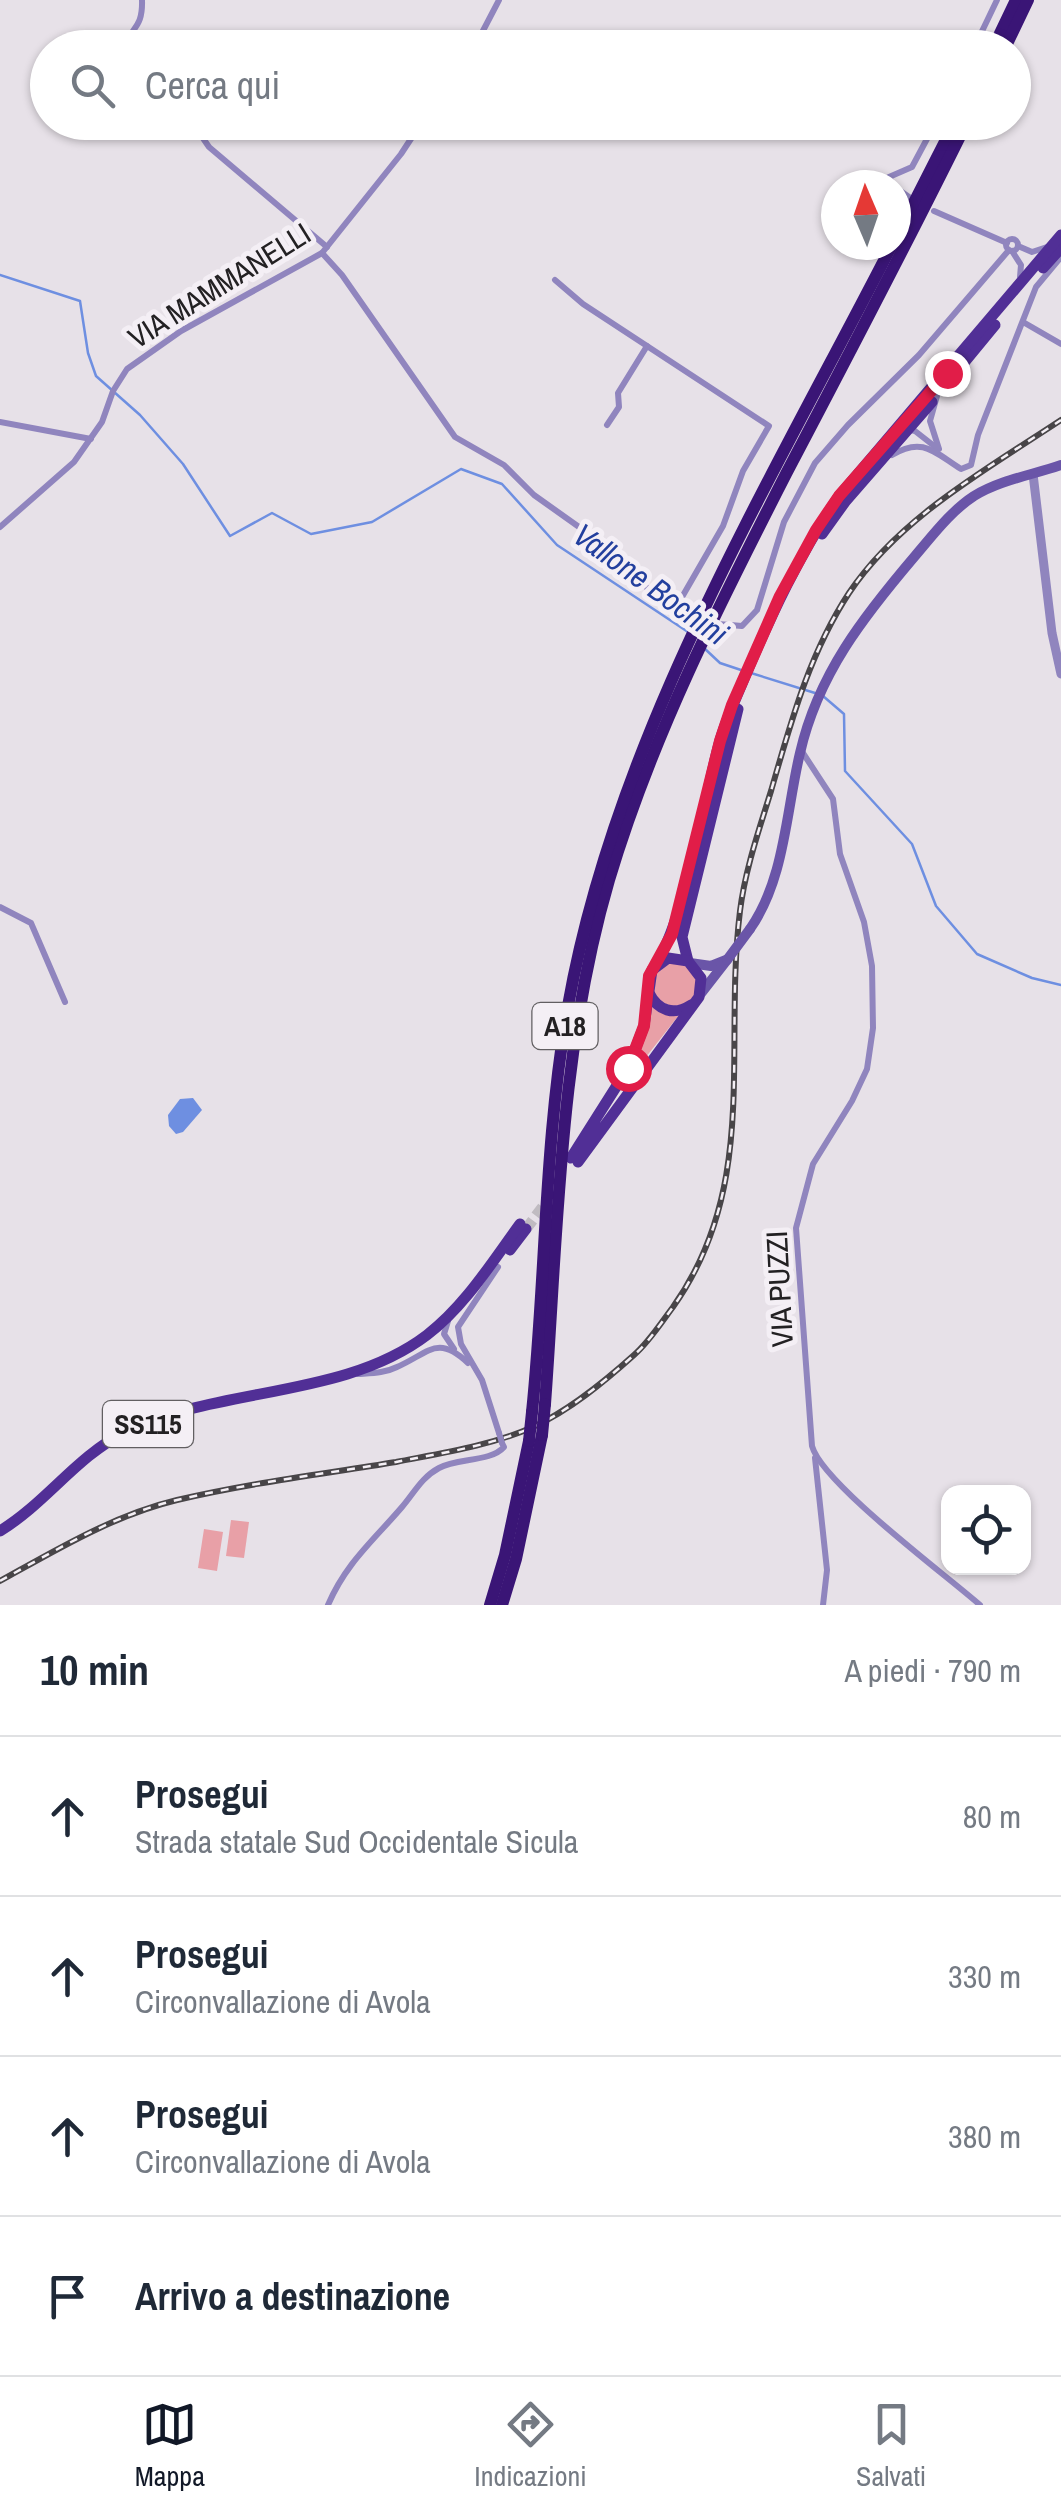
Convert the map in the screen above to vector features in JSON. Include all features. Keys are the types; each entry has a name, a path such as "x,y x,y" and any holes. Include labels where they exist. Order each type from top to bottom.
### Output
{"highway":[{"path":"1001,30 1016,0"},
{"path":"1014,30 1028,0"},
{"path":"911,209 946,140"},
{"name":"A18","path":"698,633 958,140"},
{"name":"A18","path":"535,1438 532,1412 548,1163 568,1004 598,879 628,786 698,633 884,260"},
{"name":"A18","path":"535,1438 545,1404 559,1166 579,1006 608,882 686,660"},
{"path":"490,1605 535,1438"},
{"path":"502,1605 516,1559 535,1438"}],"main road":[{"path":"1058,242 937,396 839,496 780,596 720,741 672,934 649,976 644,1026 628,1068 574,1160 750,929 771,892 800,749 816,701 844,645 949,517 979,493 1061,466"},
{"path":"806,552 1017,286 1038,268"},
{"path":"648,989 654,1002 670,1011 684,1010 697,999 701,978 689,962 682,937 743,682"},
{"path":"656,965 668,958 711,966 727,960"},
{"name":"SS115","path":"0,1530 27,1512 96,1449 128,1431 217,1404 367,1368 398,1354 446,1318 523,1226 498,1267 443,1330 399,1362 326,1378"}],"street":[{"path":"135,30 140,24 142,0"},
{"path":"483,30 499,0"},
{"path":"983,30 997,0"},
{"path":"205,140 324,250 455,437 504,466 534,495 610,549 649,590 694,612"},
{"name":"VIA MAMMANELLI","path":"0,526 74,462 102,422 113,391 127,369 181,331 324,250 410,140"},
{"path":"905,170 912,167 926,140"},
{"path":"934,211 1014,249 1038,268"},
{"path":"1014,249 1037,252 1058,242"},
{"path":"1014,249 1020,266 1017,286"},
{"path":"718,624 742,626 757,610 784,522 815,463 1014,249"},
{"path":"905,426 961,469 971,465 978,435 1036,287 1061,257"},
{"path":"555,280 583,304 769,426 743,471 723,526 678,604"},
{"path":"1023,322 1061,344"},
{"path":"607,425 619,407 618,392 647,346"},
{"path":"937,396 930,421 938,451"},
{"path":"0,422 90,439"},
{"path":"879,463 907,448 938,451"},
{"path":"1033,474 1052,632 1061,674"},
{"name":"VIA PUZZI","path":"800,749 833,799 840,854 864,922 872,966 873,1028 868,1069 814,1164 796,1228 807,1395 827,1570 823,1605"},
{"path":"0,907 32,923 64,1002"},
{"path":"461,1344 460,1322 498,1267"},
{"path":"398,1354 443,1330 481,1276"},
{"path":"328,1605 360,1550 425,1477 452,1462 498,1453 504,1447 482,1380 461,1344 443,1330"},
{"path":"443,1330 454,1350 473,1367"},
{"path":"356,1374 385,1372 436,1346 454,1350"},
{"path":"815,1457 885,1526 980,1605"}],"shaded area":[{"path":"675,962 690,969 697,984 690,999 675,1006 660,999 653,984 660,969"},
{"path":"652,1006 679,1015 635,1071 633,1068"},
{"path":"231,1520 249,1522 244,1558 226,1556"},
{"path":"204,1529 223,1532 217,1571 198,1568"}],"water":[{"path":"193,1098 202,1110 183,1132 176,1134 169,1126 168,1115 180,1099"}],"waterway":[{"name":"Vallone Bochini","path":"0,275 80,301 88,353 96,376 140,415 183,464 230,536 272,513 311,534 372,522 461,469 502,484 557,545 688,632"},
{"name":"Vallone Bochini","path":"704,648 720,663 744,671"},
{"name":"Vallone Bochini","path":"751,673 815,693"},
{"name":"Vallone Bochini","path":"823,696 844,714 845,771 912,844 936,906 977,954 1032,978 1061,985"}],"tunnel":[{"path":"526,1229 548,1200"}],"railway":[{"path":"0,1581 86,1534 177,1500 448,1452 517,1434 573,1404 645,1344 673,1307 700,1260 718,1213 733,1115 736,963 742,896 812,664 849,593 893,541 946,496 1061,420"}],"route":[{"path":"628,1068 644,1026 649,976 672,934 720,741 780,596 839,496 947,373"}]}
